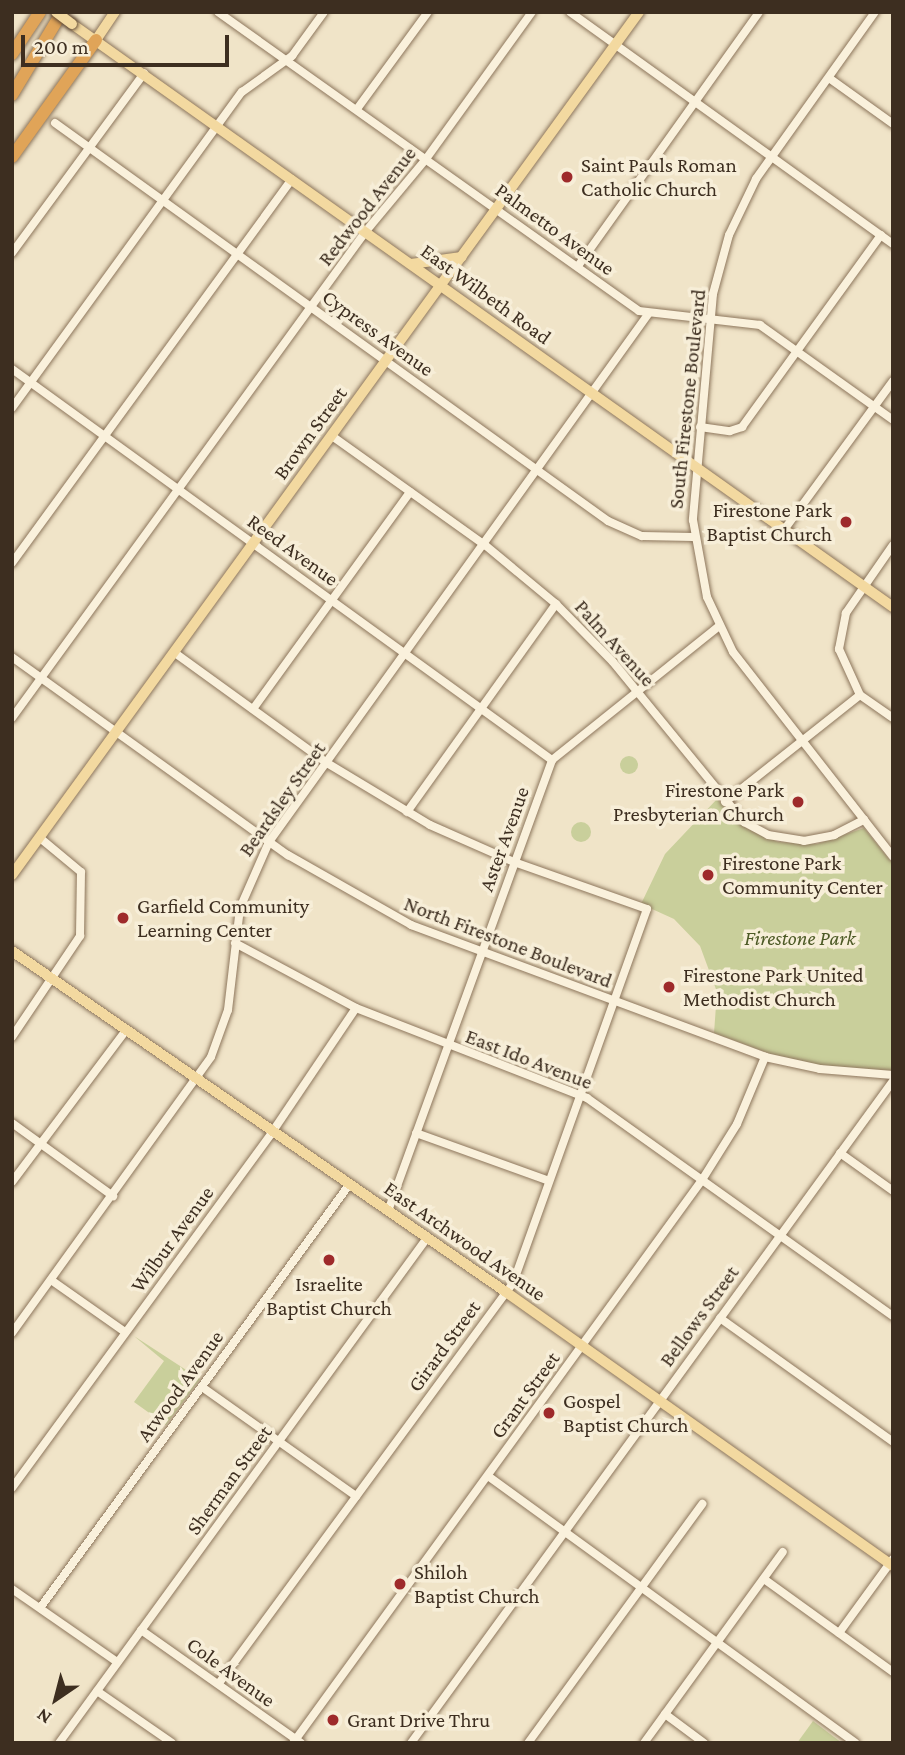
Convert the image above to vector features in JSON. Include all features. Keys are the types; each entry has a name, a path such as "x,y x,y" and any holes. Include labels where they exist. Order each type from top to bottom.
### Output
{"highway":[{"path":"12,54 40,12"},
{"path":"12,95 62,12"},
{"path":"12,157 96,40"}],"main road":[{"name":"East Wilbeth Road","path":"56,12 893,607"},
{"path":"96,40 115,12"},
{"name":"Brown Street","path":"12,876 639,12"},
{"path":"411,264 462,257"},
{"name":"East Archwood Avenue","path":"12,951 892,1563"}],"street":[{"path":"12,408 242,92 286,61 324,12"},
{"path":"357,109 428,12"},
{"name":"Redwood Avenue","path":"12,718 366,231 426,159 532,12"},
{"path":"570,12 893,244"},
{"path":"578,266 758,12"},
{"name":"South Firestone Boulevard","path":"876,12 771,156 729,235 710,319 695,467 693,537 703,584 719,626 743,666 893,857"},
{"name":"Palmetto Avenue","path":"220,13 578,266 649,313 760,325 893,420"},
{"path":"12,253 144,73"},
{"path":"829,78 893,124"},
{"name":"Cypress Avenue","path":"55,123 622,529 655,538 693,537"},
{"path":"12,563 292,179"},
{"path":"700,427 730,431 742,427 881,235"},
{"name":"Beardsley Street","path":"13,1332 198,1079 225,1021 235,943 247,886 269,842 539,470 649,313"},
{"name":"Reed Avenue","path":"12,369 552,760"},
{"path":"784,530 893,381"},
{"name":"Palm Avenue","path":"332,436 485,545 556,604 638,691 724,802 753,828 791,840 821,839 864,820"},
{"path":"253,709 410,492"},
{"path":"893,545 844,617 839,649 860,695 893,718"},
{"path":"407,812 556,604"},
{"path":"552,760 719,626"},
{"path":"175,653 327,763 407,812 514,862"},
{"name":"North Firestone Boulevard","path":"12,657 269,842 362,901 480,954 765,1057 820,1069 893,1078"},
{"path":"724,802 860,695"},
{"name":"Aster Avenue","path":"388,1211 552,760"},
{"path":"12,1037 54,980 80,936 83,882 75,864 40,838"},
{"name":"Girard Street","path":"219,1683 506,1292 614,1002 647,909 514,862"},
{"name":"East Ido Avenue","path":"235,943 356,1008 447,1047 580,1095 893,1316"},
{"name":"Wilbur Avenue","path":"12,1488 273,1131 356,1008"},
{"path":"12,1182 126,1030"},
{"name":"Grant Street","path":"296,1741 702,1180 737,1124 765,1057"},
{"name":"Bellows Street","path":"411,1743 893,1078"},
{"path":"12,1123 113,1196"},
{"path":"416,1133 549,1181"},
{"path":"840,1153 893,1191"},
{"name":"Atwood Avenue","path":"40,1608 349,1185"},
{"name":"Sherman Street","path":"59,1743 427,1238"},
{"path":"51,1280 125,1332"},
{"path":"720,1318 893,1442"},
{"path":"201,1387 356,1496"},
{"path":"488,1476 855,1743"},
{"path":"528,1743 702,1504"},
{"path":"644,1743 783,1552"},
{"path":"839,1633 892,1563"},
{"path":"764,1579 893,1672"},
{"path":"12,1589 117,1662"},
{"name":"Cole Avenue","path":"141,1630 219,1683 296,1741"},
{"path":"97,1691 172,1743"},
{"path":"665,1714 704,1743"}],"green space":[{"path":"629,756 635,759 638,765 635,771 629,774 623,771 620,765 623,759"},
{"name":"Firestone Park","path":"717,799 746,828 778,842 817,844 864,828 893,864 893,1071 832,1068 771,1054 714,1033 717,992 700,946 674,919 641,904 665,854"},
{"path":"581,822 588,825 591,832 588,839 581,842 574,839 571,832 574,825"},
{"path":"134,1336 200,1379 166,1425 134,1402 164,1361"},
{"path":"813,1721 842,1743 797,1743"}],"place":[{"name":"Saint Pauls Roman Catholic Church","path":"567,177"},
{"name":"Firestone Park Baptist Church","path":"846,522"},
{"name":"Firestone Park Presbyterian Church","path":"798,802"},
{"name":"Firestone Park Community Center","path":"708,875"},
{"name":"Garfield Community Learning Center","path":"123,918"},
{"name":"Firestone Park United Methodist Church","path":"669,987"},
{"name":"Israelite Baptist Church","path":"329,1260"},
{"name":"Gospel Baptist Church","path":"549,1413"},
{"name":"Shiloh Baptist Church","path":"400,1584"},
{"name":"Grant Drive Thru","path":"333,1720"}]}
